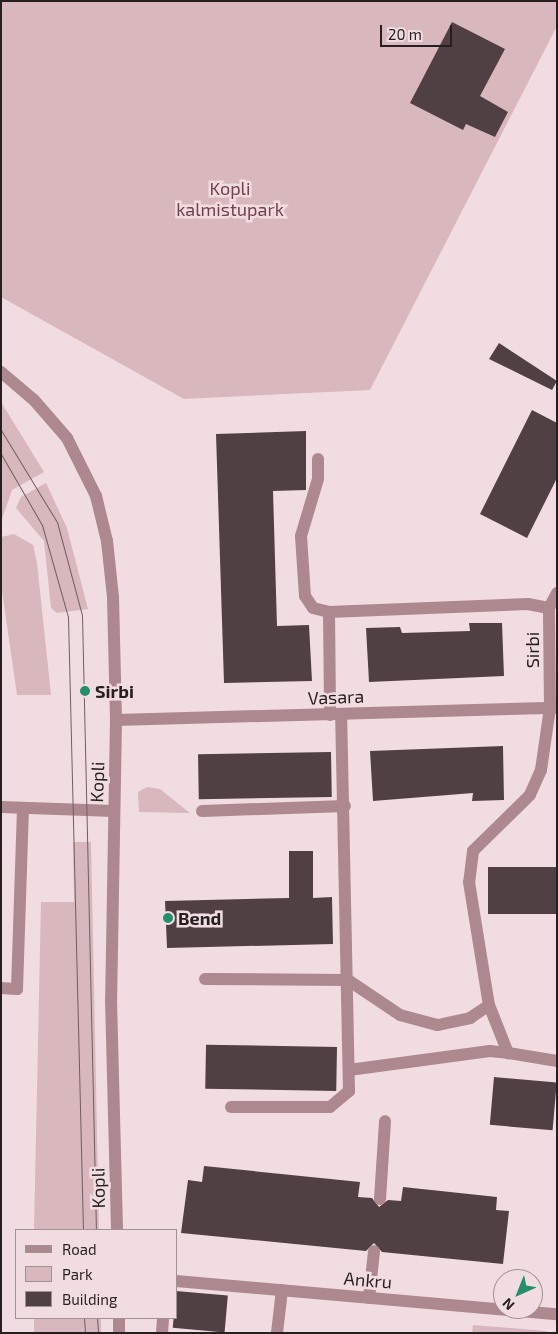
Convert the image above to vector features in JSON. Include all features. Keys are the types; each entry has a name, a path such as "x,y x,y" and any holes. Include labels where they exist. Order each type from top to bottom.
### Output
{"street":[{"name":"Kopli","path":"1,372 52,418 96,496 114,596 116,720 111,1000 117,1229"},
{"path":"318,459 318,479 301,536 305,596 313,608 329,612 528,604 549,608"},
{"name":"Sirbi","path":"508,1053 489,1004 472,918 469,882 473,851 530,795 540,770 553,708 549,608 557,593"},
{"path":"231,1107 330,1107 349,1091 345,806 335,715 329,612"},
{"name":"Vasara","path":"116,720 553,708"},
{"path":"202,811 345,806"},
{"path":"1,807 114,811"},
{"path":"1,988 17,989 23,808"},
{"path":"205,979 348,980 400,1015 438,1025 470,1018 489,1004"},
{"path":"349,1070 490,1050 557,1061"},
{"path":"380,1199 385,1121"},
{"path":"369,1298 374,1251"},
{"name":"Ankru","path":"178,1281 557,1314"},
{"path":"277,1333 282,1290"},
{"path":"119,1319 119,1333"},
{"path":"162,1333 163,1319"}],"green space":[{"name":"Kopli kalmistupark","path":"1,1 557,1 557,26 370,390 184,399 1,297"},
{"path":"1,402 44,472 12,490 1,522"},
{"path":"46,483 67,528 88,609 57,613 51,608 44,541 16,508 21,497"},
{"path":"14,534 33,545 37,563 51,695 17,695 1,584 1,537"},
{"path":"147,787 160,789 190,813 139,812 138,792"},
{"path":"73,842 91,842 99,1229 34,1229 41,902 74,902"},
{"path":"34,1319 101,1319 101,1333 34,1333"},
{"path":"473,1325 547,1331 547,1333 472,1333"}],"building":[{"path":"452,22 505,49 480,96 508,112 495,137 466,124 463,130 410,103"},
{"path":"499,343 557,381 552,390 489,359"},
{"path":"532,410 557,423 557,478 527,538 480,514"},
{"path":"306,431 306,490 273,491 277,626 309,625 312,681 224,683 216,434"},
{"path":"469,623 502,623 504,676 369,682 366,628 400,627 402,633 470,631"},
{"path":"503,746 504,800 472,801 473,793 373,801 370,751"},
{"path":"331,752 332,797 199,799 198,754"},
{"path":"289,851 313,851 313,898 332,897 333,944 167,948 165,901 289,898"},
{"path":"488,867 557,867 557,914 488,914"},
{"path":"206,1045 337,1047 336,1091 205,1089"},
{"path":"494,1077 557,1082 553,1130 490,1125"},
{"path":"204,1166 360,1182 358,1197 372,1198 379,1207 388,1200 401,1201 403,1187 497,1197 496,1210 509,1211 503,1264 382,1252 374,1243 366,1251 181,1233 188,1180 202,1182"},
{"path":"178,1291 228,1296 225,1332 173,1328 174,1319 178,1319"}],"tram line":[{"path":"1,430 57,522 82,615 96,1229"},
{"path":"1,454 42,525 68,617 83,1229"},
{"path":"84,1319 85,1333"},
{"path":"97,1319 98,1333"}],"place":[{"name":"Sirbi","path":"85,691"},
{"name":"Bend","path":"168,918"}]}
